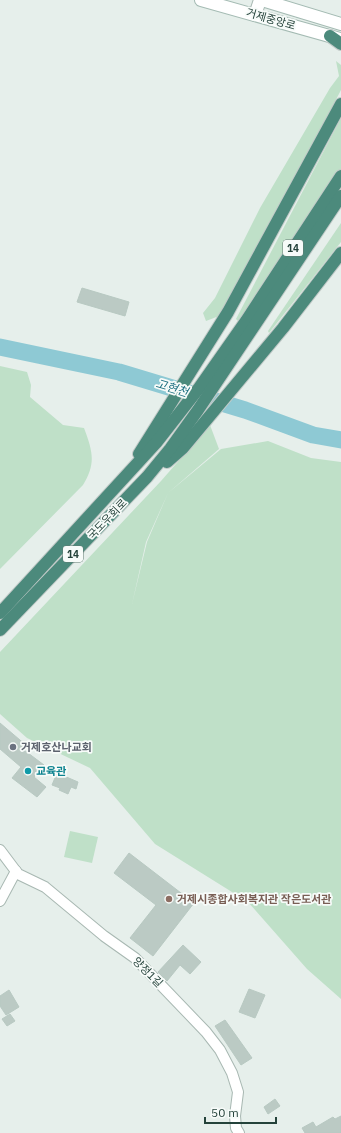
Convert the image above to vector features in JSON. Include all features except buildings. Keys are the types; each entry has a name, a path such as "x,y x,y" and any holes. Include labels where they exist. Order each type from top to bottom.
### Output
{"highway":[{"path":"336,37 341,44"},
{"path":"130,470 228,312 341,104"},
{"name":"14","path":"147,477 198,410 341,176"},
{"name":"14","path":"130,470 156,443 251,323 341,196"},
{"path":"147,477 182,448 271,342 341,253"},
{"name":"국도우회로","path":"0,613 130,470"},
{"name":"국도우회로","path":"0,630 147,477"}],"main road":[{"name":"거제중앙로","path":"201,0 336,37"},
{"path":"252,0 252,14"},
{"name":"거제중앙로","path":"261,0 341,24"},
{"path":"252,14 261,0"},
{"path":"276,0 289,9"}],"street":[{"name":"양정1길","path":"0,850 16,871 32,882 44,887 104,936 134,958 206,1032 220,1050 232,1073 238,1092 235,1116 238,1133"},
{"path":"0,900 16,871"}],"green space":[{"path":"336,61 341,65 341,90 227,308 219,316 206,321 203,313 215,298 260,208 330,88 339,76"},
{"path":"341,118 341,169 240,321 238,321 236,319"},
{"path":"341,223 341,242 269,333 268,331"},
{"path":"0,366 27,372 31,385 30,397 63,425 84,428 92,457 90,470 83,485 0,569"},
{"path":"210,425 219,449 168,493 221,449 268,441 311,458 341,462 341,999 307,969 248,902 155,844 90,768 27,738 0,714 0,652 161,481","holes":["168,493 147,542 132,604 146,542"]},
{"path":"70,831 98,837 92,863 64,857"}],"waterway":[{"name":"고현천","path":"0,347 119,372 245,410 313,435 341,440"}],"place":[{"name":"거제호산나교회","path":"13,747"},
{"name":"교육관","path":"28,771"},
{"name":"거제시종합사회복지관 작은도서관","path":"169,899"}]}
